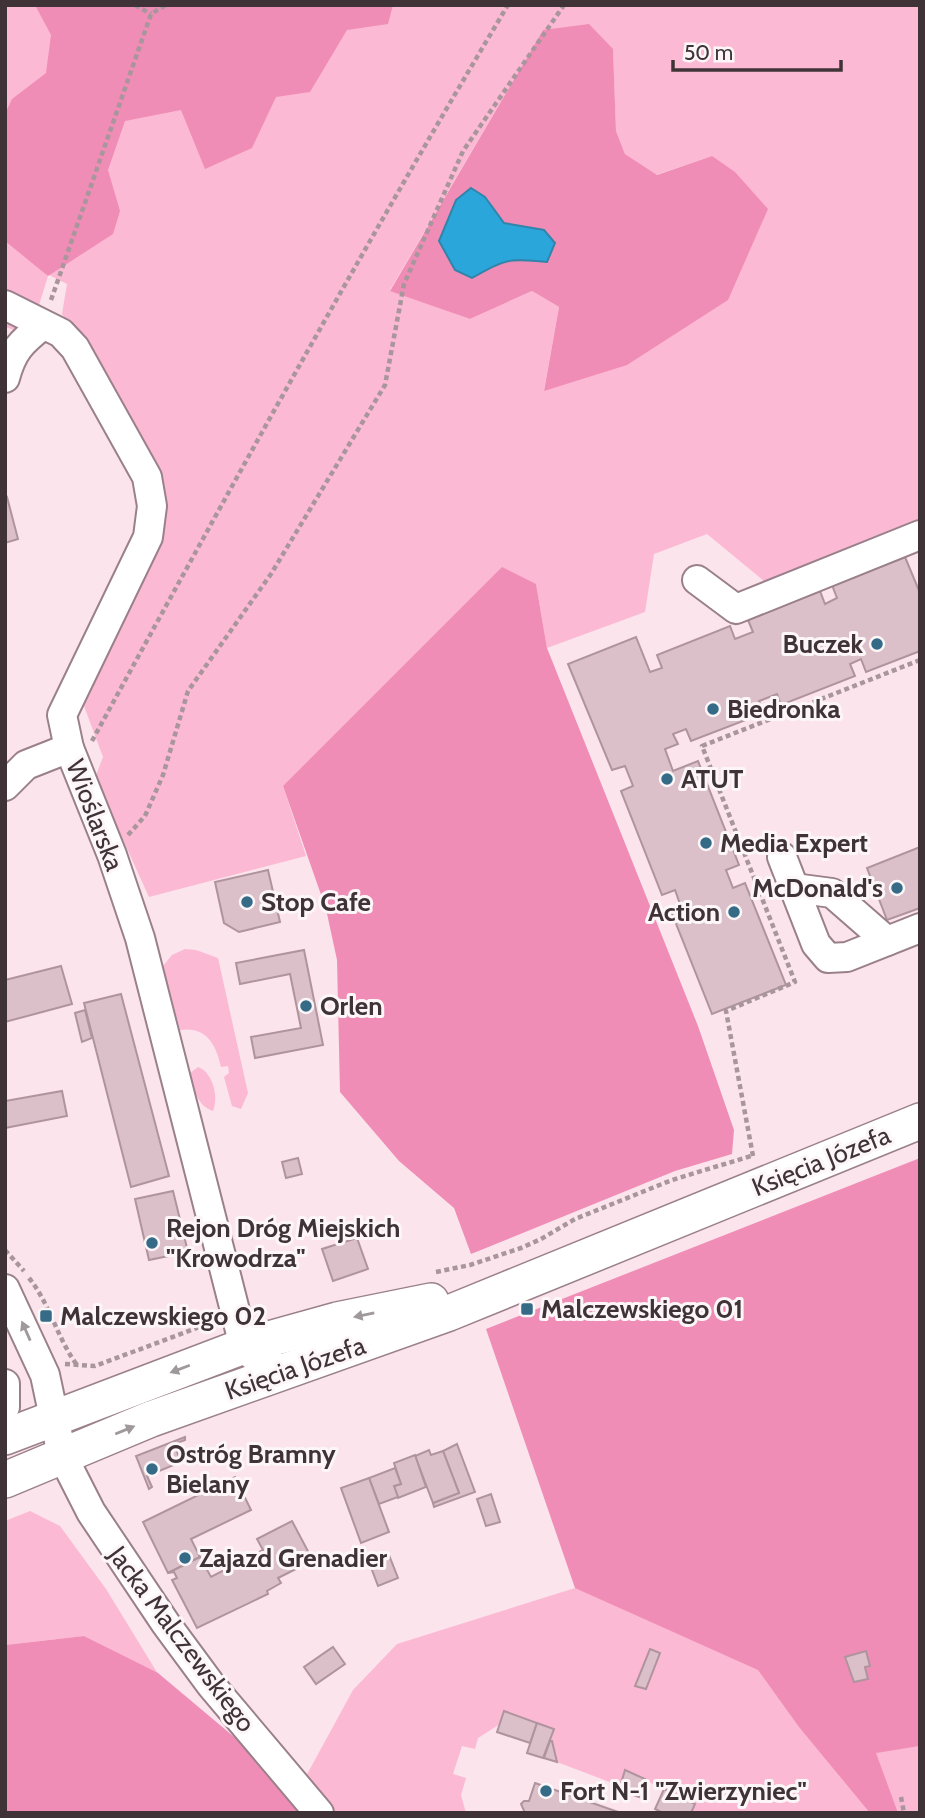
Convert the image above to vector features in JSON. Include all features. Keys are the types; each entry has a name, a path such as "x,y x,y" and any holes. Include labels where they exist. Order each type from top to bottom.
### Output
{"main road":[{"name":"Księcia Józefa","path":"5,1480 197,1402 449,1313 920,1121"},
{"name":"Księcia Józefa","path":"5,1437 244,1346 337,1320 527,1280"}],"street":[{"name":"Wioślarska","path":"5,305 61,333 75,348 147,477 152,506 148,537 62,715 73,759 112,855 140,938 244,1346"},
{"path":"5,378 10,358 23,340 43,325"},
{"path":"696,580 736,609 920,535"},
{"path":"5,786 26,765 73,759"},
{"path":"782,857 799,889 861,940 887,941 920,928"},
{"path":"5,1289 45,1375 62,1455"},
{"path":"244,1346 253,1357 265,1364 293,1370"},
{"path":"197,1402 232,1373 244,1346"},
{"path":"5,1384 5,1407"},
{"name":"Jacka Malczewskiego","path":"62,1455 91,1512 166,1623 211,1685 319,1813"}],"path":[{"path":"135,5 151,14"},
{"path":"43,325 151,14 166,5"},
{"path":"73,759 413,164 508,5"},
{"path":"112,855 145,816 163,775 188,691 271,574 385,385 404,284 463,151 564,5"},
{"path":"753,1156 726,1011 795,982 702,746 920,660"},
{"path":"431,1273 470,1265 521,1248 575,1219 671,1180 766,1151"},
{"path":"5,1250 39,1291 69,1354 78,1366"},
{"path":"61,1364 96,1366 225,1315"},
{"path":"901,1797 904,1813"}],"shaded area":[{"path":"5,5 920,5 920,518 764,581 707,534 654,554 645,612 547,648 536,584 283,786 306,856 149,897 95,778 103,757 84,706 155,545 164,518 165,494 154,464 62,314 67,284 45,273 48,276 34,321 14,330 5,327","holes":["543,30 613,50 616,131 625,154 656,175 712,156 544,390 559,307 532,291 470,319 390,290"]},
{"path":"35,5 393,5 388,24 347,30 310,92 276,97 252,148 205,169 181,110 125,121 108,170 120,211 113,234 48,276 5,241 5,114 12,99 46,73 51,35"},
{"path":"589,24 613,49 616,131 625,154 657,175 712,156 735,172 768,209 728,300 627,365 544,391 559,307 532,291 470,319 390,291 543,30","holes":["486,197 504,223 514,258 472,278"]},
{"path":"502,567 536,584 547,648 698,1026 734,1130 732,1154 675,1171 471,1254 454,1208 399,1161 340,1092 337,960 326,909 283,786"},
{"path":"185,949 218,958 248,1093 241,1109 232,1106 224,1077 229,1073 228,1066 221,1067 213,1044 197,1031 180,1030 163,966 172,955"},
{"path":"198,1067 208,1074 211,1080 215,1099 213,1111 203,1105 195,1090 190,1073"},
{"path":"920,1158 920,1746 876,1753 898,1813 870,1813 799,1727 758,1670 575,1588 486,1329"},
{"path":"30,1511 60,1526 106,1589 158,1674 84,1636 5,1645 5,1521"},
{"path":"575,1588 765,1633 876,1752 920,1746 920,1813 691,1813 695,1804 626,1771 620,1786 557,1762 550,1741 553,1729 504,1711 500,1724 478,1738 475,1749 462,1746 453,1774 466,1778 461,1795 466,1813 332,1813 305,1778 353,1690 397,1644"},
{"path":"84,1636 158,1673 239,1741 301,1813 5,1813 5,1645"}],"water":[{"path":"471,188 485,197 504,223 544,230 555,243 547,262 508,261 472,278 455,270 439,241 456,200"}],"building":[{"path":"7,497 18,539 5,543 5,498"},
{"name":"ATUT","path":"905,557 920,593 920,651 866,672 861,659 850,664 855,676 781,705 777,694 759,701 764,713 691,741 686,729 673,734 678,744 665,749 673,771 698,761 739,865 726,870 733,888 745,883 786,985 712,1014 671,911 681,907 675,890 662,895 621,791 633,786 625,766 612,770 568,664 636,637 650,672 662,668 657,655 730,626 735,639 753,632 748,620 820,591 825,604 837,598 832,585"},
{"name":"McDonald's","path":"920,847 920,908 887,920 867,868"},
{"name":"Stop Cafe","path":"268,870 280,922 239,932 224,923 215,882"},
{"name":"Orlen","path":"304,950 323,1045 255,1058 251,1037 301,1028 290,974 240,984 236,963"},
{"path":"61,966 72,1004 5,1022 5,980"},
{"path":"121,994 169,1176 131,1187 84,1003"},
{"path":"85,1010 92,1038 82,1042 75,1013"},
{"path":"62,1091 67,1116 5,1128 5,1101"},
{"path":"298,1158 302,1174 286,1178 282,1162"},
{"path":"173,1191 188,1252 149,1260 135,1199"},
{"path":"357,1238 368,1269 333,1281 322,1249"},
{"name":"Ostróg Bramny Bielany","path":"185,1437 185,1440 174,1444 181,1462 147,1476 152,1487 149,1489 136,1456"},
{"path":"457,1444 475,1492 434,1507 433,1503 459,1493 443,1451"},
{"path":"429,1450 431,1455 443,1451 459,1493 433,1503 415,1456"},
{"path":"415,1455 426,1487 398,1498 394,1486 401,1484 394,1463"},
{"path":"395,1468 401,1484 394,1486 398,1497 379,1504 369,1478"},
{"path":"235,1477 251,1510 191,1539 200,1557 168,1573 143,1522"},
{"path":"369,1478 389,1532 361,1543 341,1488"},
{"path":"491,1494 500,1522 486,1526 477,1499"},
{"path":"292,1521 310,1555 293,1563 296,1569 278,1578 281,1583 267,1591 268,1594 197,1628 172,1580 177,1578 174,1572 168,1573 200,1557 211,1577 263,1550 257,1539"},
{"path":"389,1555 398,1578 378,1586 369,1562"},
{"path":"333,1647 345,1664 316,1684 304,1667"},
{"path":"650,1649 660,1653 646,1689 635,1686"},
{"path":"866,1651 870,1666 865,1667 868,1679 854,1682 845,1657"},
{"path":"504,1711 537,1723 530,1743 497,1732"},
{"path":"537,1723 554,1729 543,1758 527,1753"},
{"path":"552,1741 557,1762 544,1758"},
{"path":"625,1770 645,1779 639,1797 619,1790"},
{"name":"Fort N-1 \"Zwierzyniec\"","path":"535,1783 621,1813 525,1813 521,1804 529,1801"},
{"path":"664,1789 695,1804 691,1813 663,1813 655,1809"}],"place":[{"name":"Buczek","path":"877,644"},
{"name":"Biedronka","path":"713,709"},
{"name":"ATUT","path":"667,779"},
{"name":"Media Expert","path":"706,843"},
{"name":"McDonald's","path":"897,888"},
{"name":"Stop Cafe","path":"247,902"},
{"name":"Action","path":"734,912"},
{"name":"Orlen","path":"306,1006"},
{"name":"Rejon Dróg Miejskich \"Krowodrza\"","path":"152,1243"},
{"name":"Malczewskiego 01","path":"527,1309"},
{"name":"Malczewskiego 02","path":"46,1316"},
{"name":"Ostróg Bramny Bielany","path":"152,1469"},
{"name":"Zajazd Grenadier","path":"185,1558"},
{"name":"Fort N-1 \"Zwierzyniec\"","path":"546,1791"}]}
